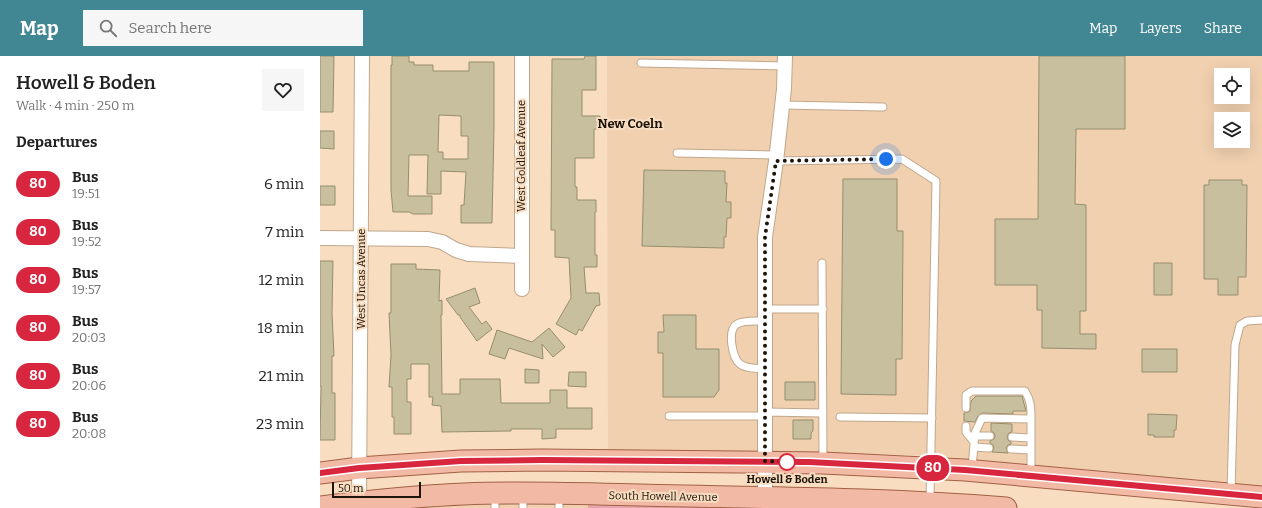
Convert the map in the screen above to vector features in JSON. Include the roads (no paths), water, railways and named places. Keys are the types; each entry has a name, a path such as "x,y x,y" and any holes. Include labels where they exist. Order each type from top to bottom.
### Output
{"main road":[{"path":"320,473 359,468 461,461 765,461 972,470 1262,497"},
{"name":"South Howell Avenue","path":"320,507 359,502 464,494 495,501 857,499 930,502 1006,508"}],"street":[{"name":"West Uncas Avenue","path":"359,502 362,56"},
{"name":"West Goldleaf Avenue","path":"522,56 522,289"},
{"path":"765,500 765,237 776,158 785,61"},
{"path":"320,238 428,239 442,242 456,250 468,254 521,256"}],"lane":[{"path":"641,63 650,60 785,61"},
{"path":"782,105 883,107"},
{"path":"677,153 776,158 902,159 936,181 930,502"},
{"path":"822,263 823,463"},
{"path":"764,369 747,367 739,363 734,356 732,332 734,326 764,315 823,309"},
{"path":"1231,494 1235,345 1240,325 1247,321 1262,320"},
{"path":"966,408 966,394 972,391 1025,391 1030,399 1032,407 1031,476"},
{"path":"668,416 823,413"},
{"path":"840,417 932,418"},
{"path":"972,470 974,442 982,418 1031,419"},
{"path":"966,426 966,432 974,442 990,448"},
{"path":"974,442 990,436"},
{"path":"1012,437 1031,438"},
{"path":"1011,449 1031,450"}],"place":[{"name":"Howell & Boden","path":"787,462"}],"district":[{"name":"New Coeln","path":"630,123"}]}
